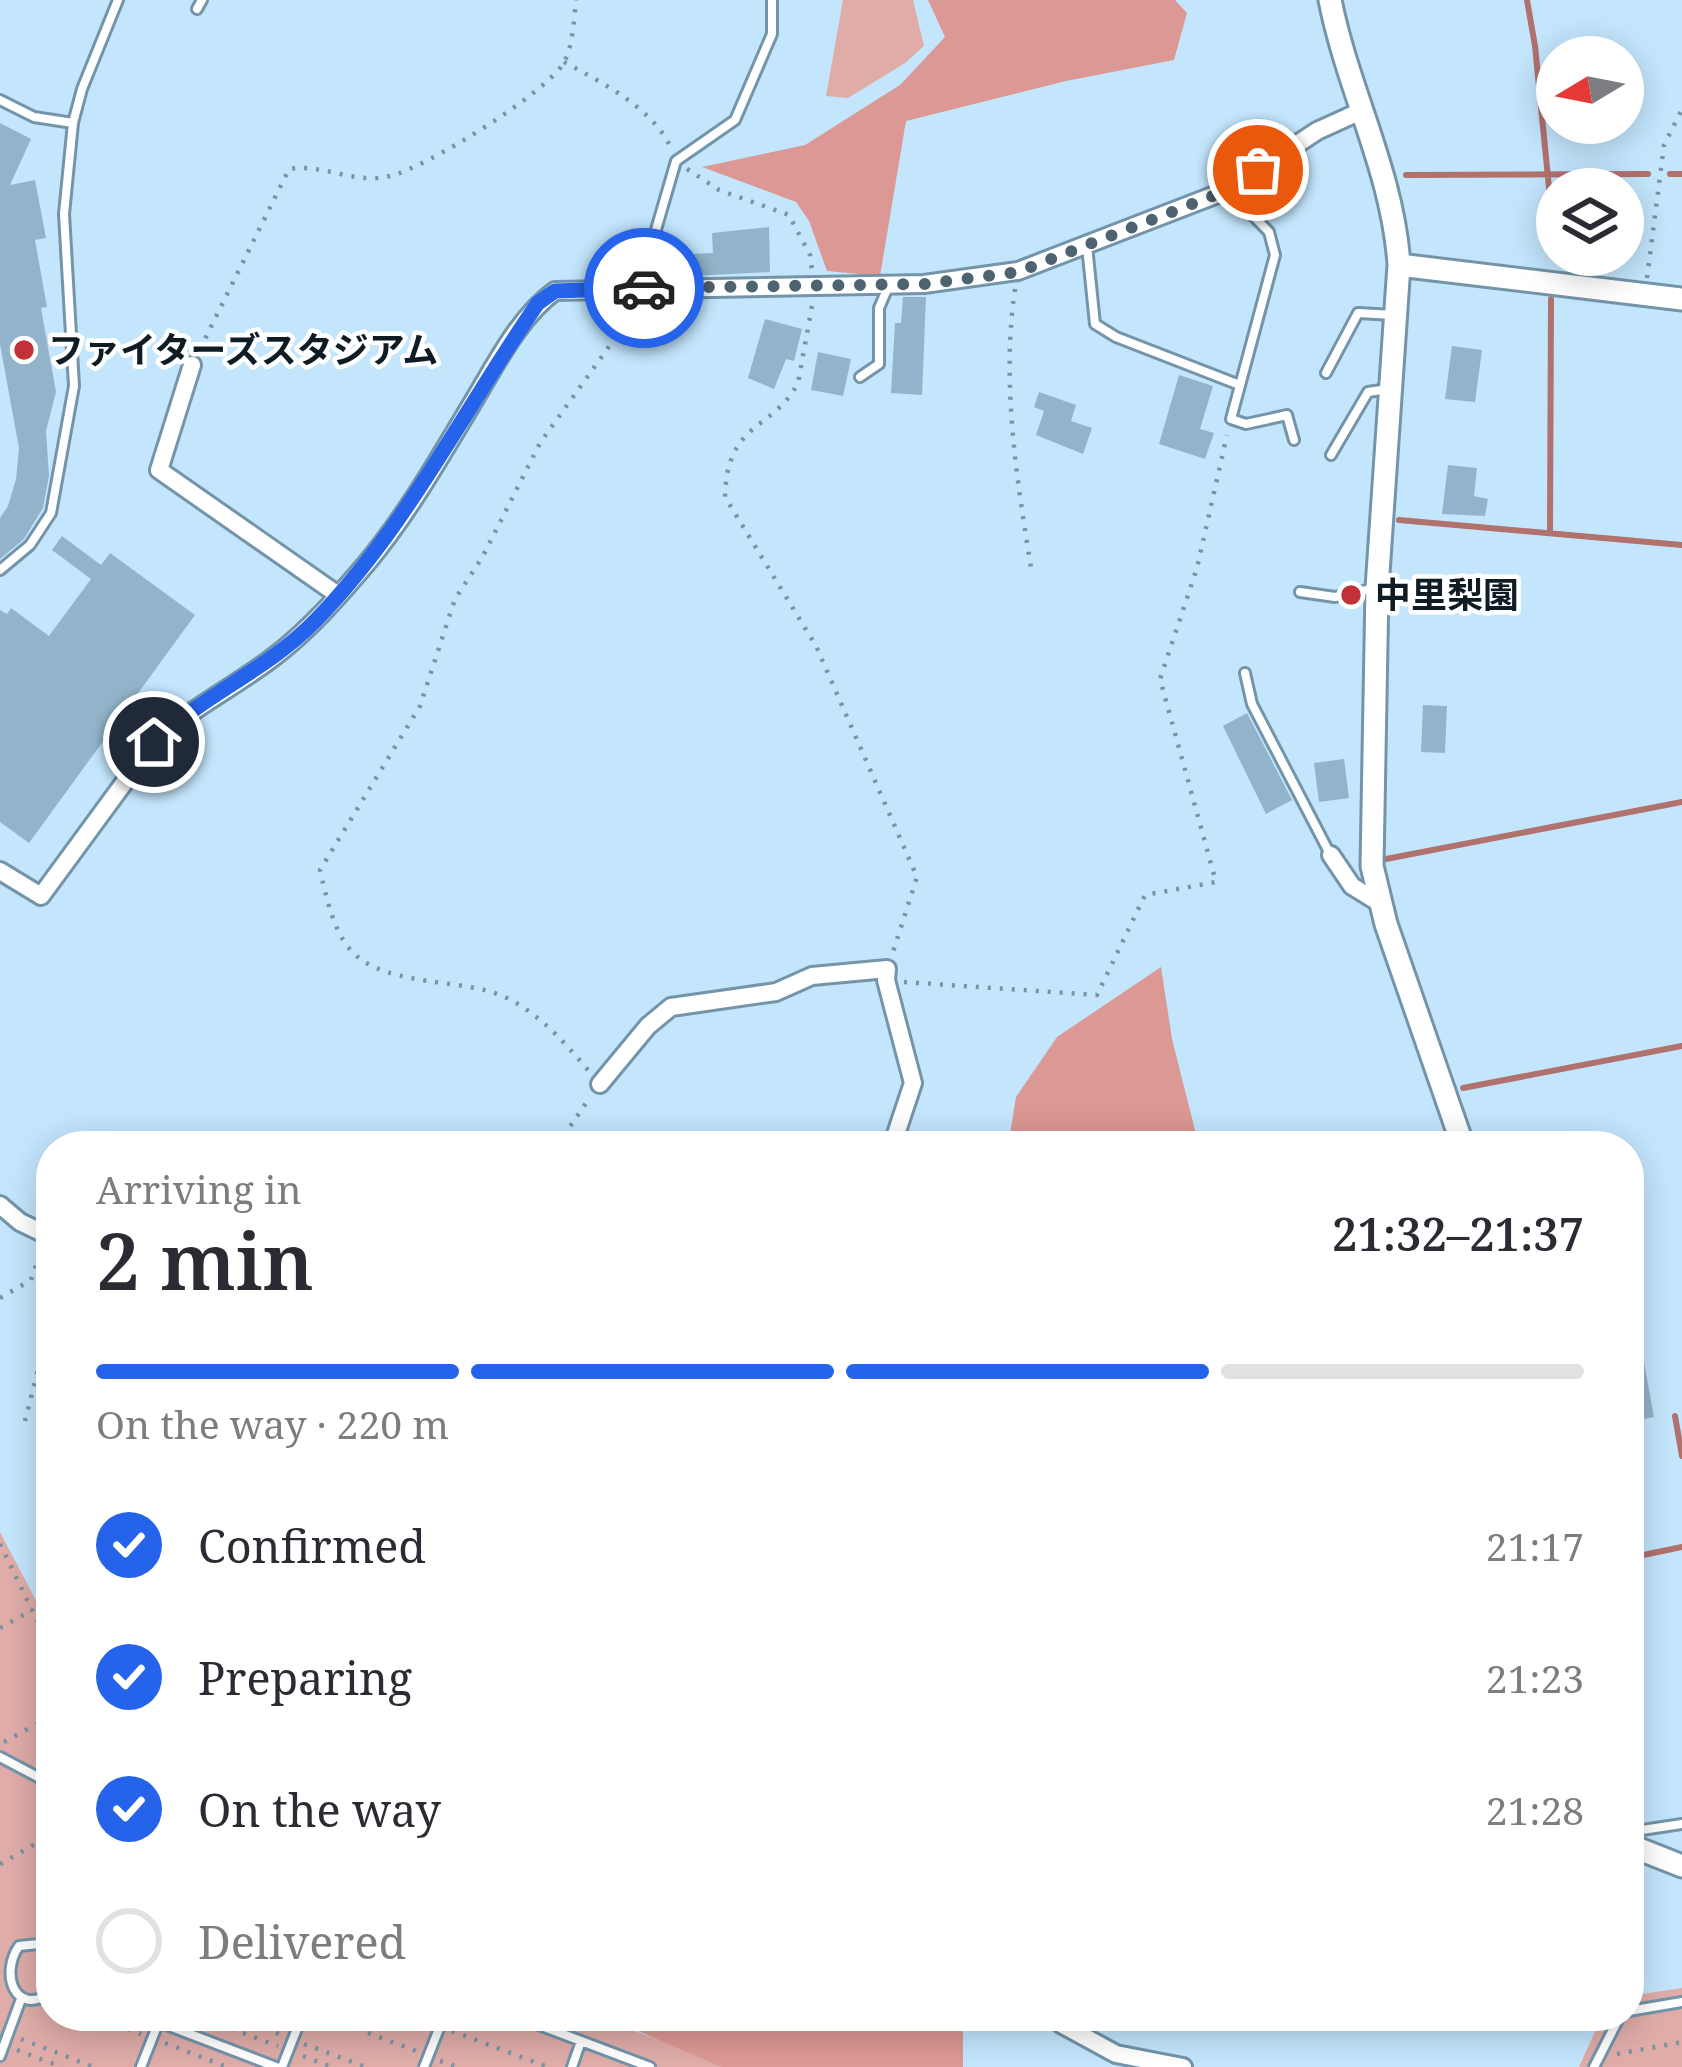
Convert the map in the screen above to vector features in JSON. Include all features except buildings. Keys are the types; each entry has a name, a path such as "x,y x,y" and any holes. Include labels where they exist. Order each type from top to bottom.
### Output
{"street":[{"path":"1330,0 1341,55 1383,169 1396,221 1399,265 1377,588 1372,866 1458,1131"},
{"path":"0,871 40,896 154,742 177,720 273,658 315,622 368,561 495,364 538,303 555,291 924,284 1018,272 1228,190 1317,131 1361,112"},
{"path":"1399,265 1682,299"},
{"path":"192,365 159,470 338,595"},
{"path":"1331,855 1352,886 1381,904"},
{"path":"600,1084 648,1026 671,1007 776,992 812,976 887,975 913,1083 897,1131"},
{"path":"0,1205 36,1229"},
{"path":"1644,1851 1682,1866"},
{"path":"1072,2031 1118,2061 1183,2067"}],"lane":[{"path":"0,570 30,545 51,513 74,386 64,214 74,123 82,89 118,0"},
{"path":"646,288 676,161 735,120 772,34 772,0"},
{"path":"0,100 34,117 74,123"},
{"path":"1228,190 1269,232 1275,255 1231,419 1246,424 1287,415 1294,440"},
{"path":"1087,245 1095,324 1116,337 1237,384"},
{"path":"860,377 879,364 879,308 890,284"},
{"path":"1326,374 1358,313 1396,315"},
{"path":"1330,455 1369,392 1389,388"},
{"path":"1300,592 1335,597 1377,588"},
{"path":"1245,673 1252,704 1331,855"},
{"path":"0,1757 36,1776"},
{"path":"1644,1829 1682,1823"},
{"path":"36,1947 19,1946 2,1962 6,1986 21,1999 36,1999"},
{"path":"0,2056 21,1999"},
{"path":"1644,2008 1682,2002"},
{"path":"141,2067 154,2031"},
{"path":"189,2031 279,2067 295,2031"},
{"path":"424,2067 438,2031"},
{"path":"555,2031 650,2067"},
{"path":"1596,2062 1612,2031"},
{"path":"572,2067 581,2041"}],"path":[{"path":"192,365 289,169 304,166 359,178 391,176 492,121 544,85 564,62 576,0"},
{"path":"564,62 634,106 665,136 676,161 719,190 789,214 810,255 814,284 798,383 740,441 726,475 725,497 816,646 917,878 887,975 1097,995 1145,895 1216,882 1160,679 1197,568 1231,419"},
{"path":"1645,294 1664,145 1682,109"},
{"path":"1018,272 1010,329 1015,467 1032,574"},
{"path":"567,1131 600,1084 553,1030 502,996 411,978 360,961 340,938 320,870 420,706 455,598 540,443 646,288"},
{"path":"0,1298 31,1280 36,1268"},
{"path":"25,1421 36,1377"},
{"path":"0,1544 36,1618"},
{"path":"0,1628 32,1610"},
{"path":"0,1745 36,1724"},
{"path":"0,1864 36,1844"},
{"path":"133,2031 146,2036"},
{"path":"238,2031 283,2048"},
{"path":"363,2031 458,2067"},
{"path":"465,2031 548,2067"},
{"path":"7,2034 94,2067"},
{"path":"160,2041 227,2067"},
{"path":"1596,2062 1682,2042"},
{"path":"4,2045 62,2067"},
{"path":"296,2053 332,2067"}],"shaded area":[{"path":"843,0 913,0 924,46 848,98 826,96"},
{"path":"928,0 1175,0 1187,13 1174,60 906,121 880,276 827,271 809,221 796,202 702,167 805,145 900,85 945,37"},
{"path":"1161,967 1172,1039 1195,1131 1010,1131 1016,1097 1057,1037"},
{"path":"0,1532 36,1600 36,2031 634,2031 734,2067 0,2067"},
{"path":"1682,1988 1682,2067 1579,2067 1595,2031 1644,2031 1644,1994"},
{"path":"638,2031 963,2033 963,2067 722,2067"}],"waterway":[{"path":"1527,0 1547,168"},
{"path":"1406,175 1648,174"},
{"path":"1670,174 1682,174"},
{"path":"1550,533 1551,299"},
{"path":"1399,520 1682,545"},
{"path":"1386,859 1682,802"},
{"path":"1463,1088 1682,1046"},
{"path":"1675,1416 1682,1456"},
{"path":"1644,1555 1682,1547"}],"way so far":[{"path":"644,288 924,284 1018,272 1228,190 1258,170"}],"place":[{"name":"ファイターズスタジアム","path":"24,350"},
{"name":"中里梨園","path":"1351,595"}],"route":[{"path":"154,742 177,720 273,658 315,622 368,561 431,472 495,364 538,303 555,291 644,288"}]}
